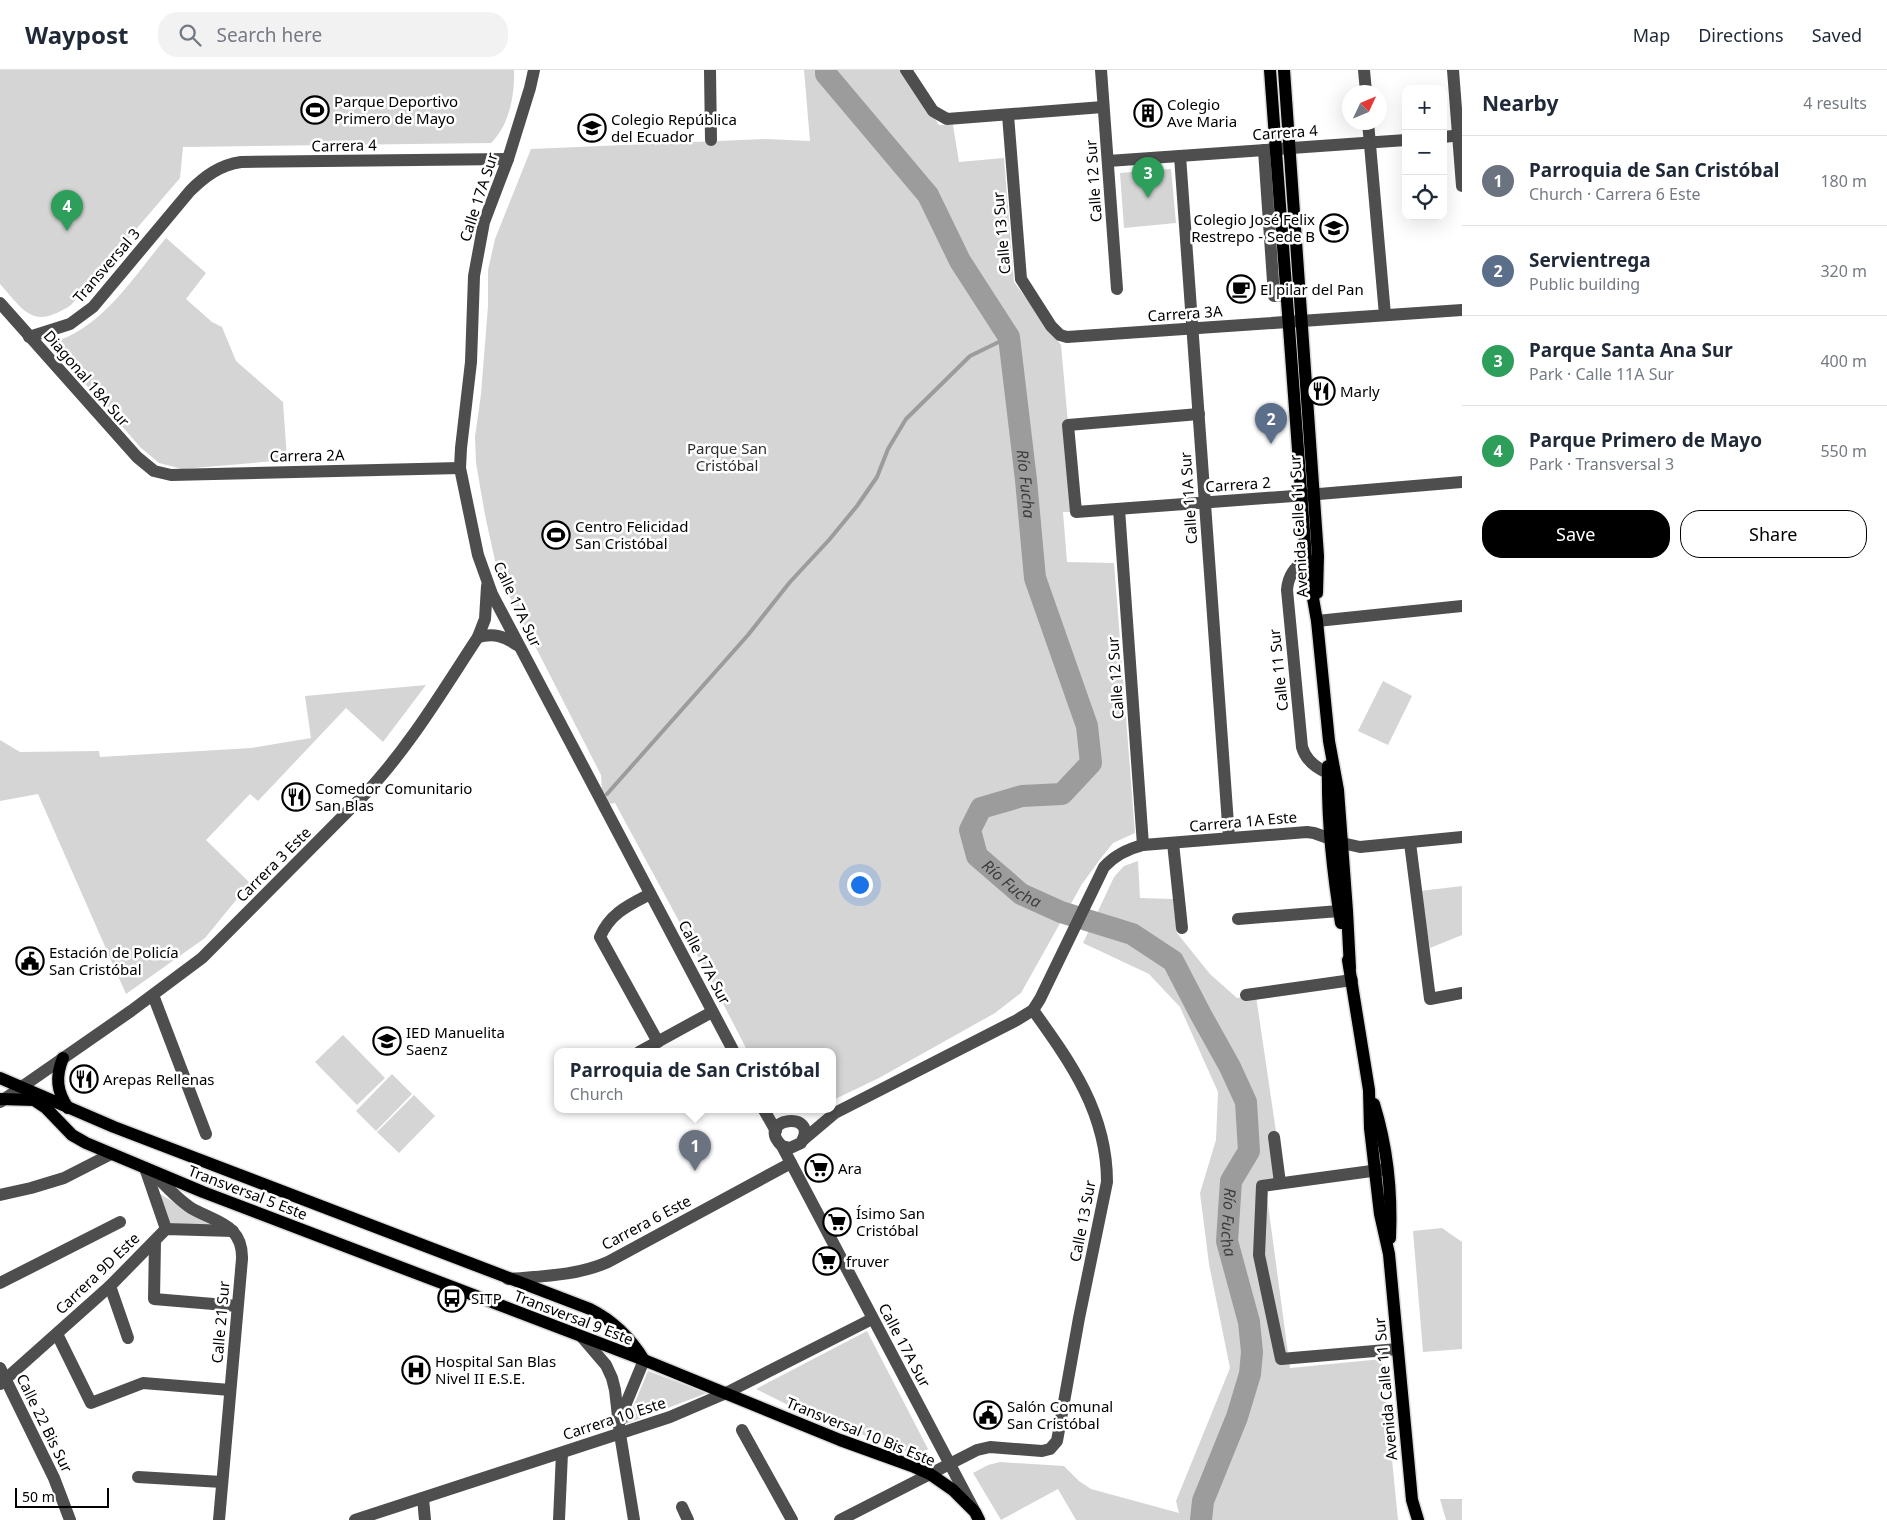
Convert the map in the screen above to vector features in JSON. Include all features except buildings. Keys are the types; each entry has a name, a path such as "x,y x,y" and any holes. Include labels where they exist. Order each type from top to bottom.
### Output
{"main road":[{"name":"Avenida Calle 11 Sur","path":"1270,70 1269,150 1307,495 1318,556 1317,621"},
{"name":"Avenida Calle 11 Sur","path":"1284,70 1301,321 1307,495 1306,558 1317,621 1330,741 1338,790 1339,912 1351,974 1369,1090 1370,1128 1381,1169 1380,1214 1389,1254 1412,1500 1418,1520"},
{"name":"Avenida Calle 11 Sur","path":"1330,741 1328,792 1337,841 1351,974"},
{"path":"63,1058 59,1067 58,1084 60,1094 68,1108"},
{"name":"Transversal 5 Este","path":"0,1078 68,1108 508,1279"},
{"name":"Transversal 5 Este","path":"1,1100 34,1100 46,1108 72,1135 86,1143 212,1196 493,1303"},
{"name":"Transversal 9 Este","path":"508,1279 602,1315 614,1323 629,1338 644,1360"},
{"name":"Transversal 9 Este","path":"493,1303 726,1393"},
{"name":"Transversal 10 Bis Este","path":"726,1393 840,1440 930,1474 953,1490 977,1516"},
{"path":"1412,1500 1412,1520"}],"street":[{"name":"Calle 17A Sur","path":"534,70 508,159 484,222 476,258 471,362 460,468 478,555 487,581 519,646 732,1048"},
{"path":"710,70 711,140"},
{"path":"906,70 936,114 947,119 1104,107"},
{"name":"Calle 12 Sur","path":"1101,70 1117,289"},
{"path":"1364,70 1365,85"},
{"path":"1453,70 1460,136 1462,186"},
{"name":"Calle 13 Sur","path":"1008,115 1021,279 1050,326 1060,335"},
{"path":"1369,130 1385,315"},
{"path":"1447,137 1460,136"},
{"name":"Carrera 4","path":"1108,161 1402,140"},
{"name":"Calle 11A Sur","path":"1180,156 1230,838"},
{"name":"Carrera 4","path":"190,191 203,178 220,167 241,162 508,159"},
{"name":"Transversal 3","path":"30,337 70,324 93,307 190,191"},
{"name":"Diagonal 18A Sur","path":"0,303 122,442 146,466 154,471"},
{"name":"Carrera 3A","path":"1060,335 1067,337 1462,310"},
{"name":"Carrera 2","path":"1199,414 1068,425 1076,512 1462,482"},
{"name":"Carrera 2A","path":"154,471 171,475 460,468"},
{"name":"Calle 12 Sur","path":"1119,509 1143,845"},
{"name":"Calle 11 Sur","path":"1306,558 1292,571 1287,590 1302,748 1307,758 1317,768 1328,773"},
{"name":"Carrera 3 Este","path":"1,1100 153,995 212,950 375,783 410,740 478,637 485,619 487,581"},
{"path":"1317,621 1462,606"},
{"path":"478,637 490,634 501,636 519,646"},
{"name":"Carrera 1A Este","path":"1033,1010 1047,988 1104,867 1112,858 1130,848 1143,845 1310,832 1360,848 1462,837"},
{"path":"1173,843 1182,928"},
{"path":"1410,843 1430,1000 1462,993"},
{"path":"650,894 622,909 611,918 600,936 658,1042"},
{"path":"1238,919 1339,912"},
{"path":"1246,995 1351,974"},
{"path":"153,995 206,1134"},
{"path":"766,1113 776,1131 777,1139 782,1146 790,1148 800,1143 835,1114 1018,1020 1033,1010"},
{"name":"Calle 13 Sur","path":"950,1464 977,1450 990,1447 1042,1451 1047,1450 1057,1441 1079,1318 1107,1182 1107,1163 1100,1128 1088,1096 1060,1048 1033,1010"},
{"path":"647,1048 712,1012"},
{"path":"775,1113 803,1130 800,1143"},
{"path":"776,1131 780,1124 835,1114"},
{"path":"1274,1136 1280,1183"},
{"name":"Calle 17A Sur","path":"800,1143 797,1162 802,1184"},
{"name":"Calle 17A Sur","path":"782,1146 977,1516"},
{"path":"0,1194 32,1188 64,1178 111,1154"},
{"name":"Carrera 6 Este","path":"508,1279 568,1274 601,1265 790,1163"},
{"path":"148,1169 166,1229 233,1231"},
{"path":"148,1169 192,1208 217,1219 233,1231"},
{"path":"1381,1169 1262,1186 1259,1256 1281,1359 1398,1349"},
{"path":"0,1283 120,1222"},
{"name":"Carrera 9D Este","path":"3,1382 110,1286 166,1229"},
{"name":"Calle 21 Sur","path":"219,1520 242,1252 242,1246 233,1231"},
{"path":"154,1241 154,1299 237,1306"},
{"path":"110,1286 128,1338"},
{"name":"Carrera 10 Este","path":"356,1520 670,1417 726,1393 872,1319"},
{"path":"57,1334 91,1403 143,1383 230,1390"},
{"path":"582,1337 601,1359 612,1378 634,1520"},
{"path":"620,1434 625,1406 644,1360"},
{"name":"Calle 22 Bis Sur","path":"0,1368 3,1382 54,1478 70,1520"},
{"path":"742,1430 792,1520"},
{"path":"559,1520 562,1453"},
{"path":"840,1520 950,1464"},
{"path":"138,1477 222,1482"},
{"path":"423,1498 425,1520"},
{"path":"682,1507 688,1520"}],"green space":[{"path":"0,70 514,70 514,80 510,110 502,128 491,143 183,147 180,178 71,305 47,316 38,317 23,310 0,284"},
{"name":"Parque San Cristóbal","path":"804,70 904,70 939,125 953,125 959,162 1004,158 1014,282 1061,345 1076,512 1063,512 1067,562 1114,563 1135,833 1113,843 1082,884 1021,993 995,1013 879,1078 836,1099 836,1048 746,1048 615,803 609,804 602,791 601,775 510,597 496,565 476,463 475,437 481,394 488,306 488,270 495,239 531,149 766,139 810,141"},
{"path":"1171,169 1176,223 1124,228 1120,173"},
{"path":"166,238 206,273 186,299 212,322 222,327 236,361 283,402 287,460 182,469 159,463 140,447 49,342 69,336 99,316 123,291"},
{"path":"1383,681 1412,696 1388,745 1358,731"},
{"path":"426,685 383,742 346,708 258,801 250,794 206,840 250,883 205,938 126,994 38,794 0,801 0,740 20,752 99,751 100,757 251,748 311,738 305,696"},
{"path":"1138,861 1140,898 1173,899 1177,933 1210,974 1237,998 1256,996 1283,1179 1265,1182 1290,1368 1382,1359 1398,1520 1076,1520 1058,1489 1001,1520 973,1473 988,1465 1000,1462 1064,1466 1079,1481 1091,1489 1179,1513 1176,1501 1230,1368 1209,1264 1200,1193 1216,1140 1218,1092 1180,1007 1149,974 1083,943 1114,877 1124,866"},
{"path":"1462,886 1462,935 1430,948 1420,891"},
{"path":"343,1035 385,1078 357,1105 315,1062"},
{"path":"392,1074 412,1094 376,1131 356,1111"},
{"path":"414,1095 435,1116 399,1153 377,1132"},
{"path":"160,1194 216,1227 168,1223"},
{"path":"1442,1228 1462,1242 1462,1349 1423,1352 1413,1231"},
{"path":"867,1331 928,1449 917,1456 790,1406 756,1389"},
{"path":"648,1371 707,1393 626,1424"},
{"path":"1440,1499 1462,1499 1462,1520 1446,1520"}],"waterway":[{"name":"Río Fucha","path":"826,70 826,74 928,195 960,261 1009,337 1026,480 1035,578 1087,726 1091,763 1062,794 1022,796 981,808 970,830 977,856 1021,894 1061,912 1132,934 1173,961 1230,1067 1246,1102 1249,1151 1231,1181 1227,1241 1249,1322 1252,1352 1250,1374 1237,1417 1203,1501 1201,1520"},
{"path":"607,794 748,635 790,582 857,506 877,477 888,449 906,419 970,356 1009,337"}],"place":[{"name":"Parque Deportivo Primero de Mayo","path":"315,110"},
{"name":"Colegio Ave Maria","path":"1148,113"},
{"name":"Colegio República del Ecuador","path":"592,128"},
{"name":"Parque Santa Ana Sur","path":"1148,198"},
{"name":"Colegio José Felix Restrepo - Sede B","path":"1334,228"},
{"name":"Parque Primero de Mayo","path":"67,231"},
{"name":"El pilar del Pan","path":"1241,289"},
{"name":"Marly","path":"1321,391"},
{"name":"Servientrega","path":"1271,444"},
{"name":"Centro Felicidad San Cristóbal","path":"556,535"},
{"name":"Comedor Comunitario San Blas","path":"296,797"},
{"name":"Estación de Policía San Cristóbal","path":"30,961"},
{"name":"IED Manuelita Saenz","path":"387,1041"},
{"name":"Arepas Rellenas","path":"84,1079"},
{"name":"Ara","path":"819,1168"},
{"name":"Parroquia de San Cristóbal","path":"695,1171"},
{"name":"Ísimo San Cristóbal","path":"837,1222"},
{"name":"fruver","path":"827,1261"},
{"name":"SITP","path":"452,1298"},
{"name":"Hospital San Blas Nivel II E.S.E.","path":"416,1370"},
{"name":"Salón Comunal San Cristóbal","path":"988,1415"}]}
